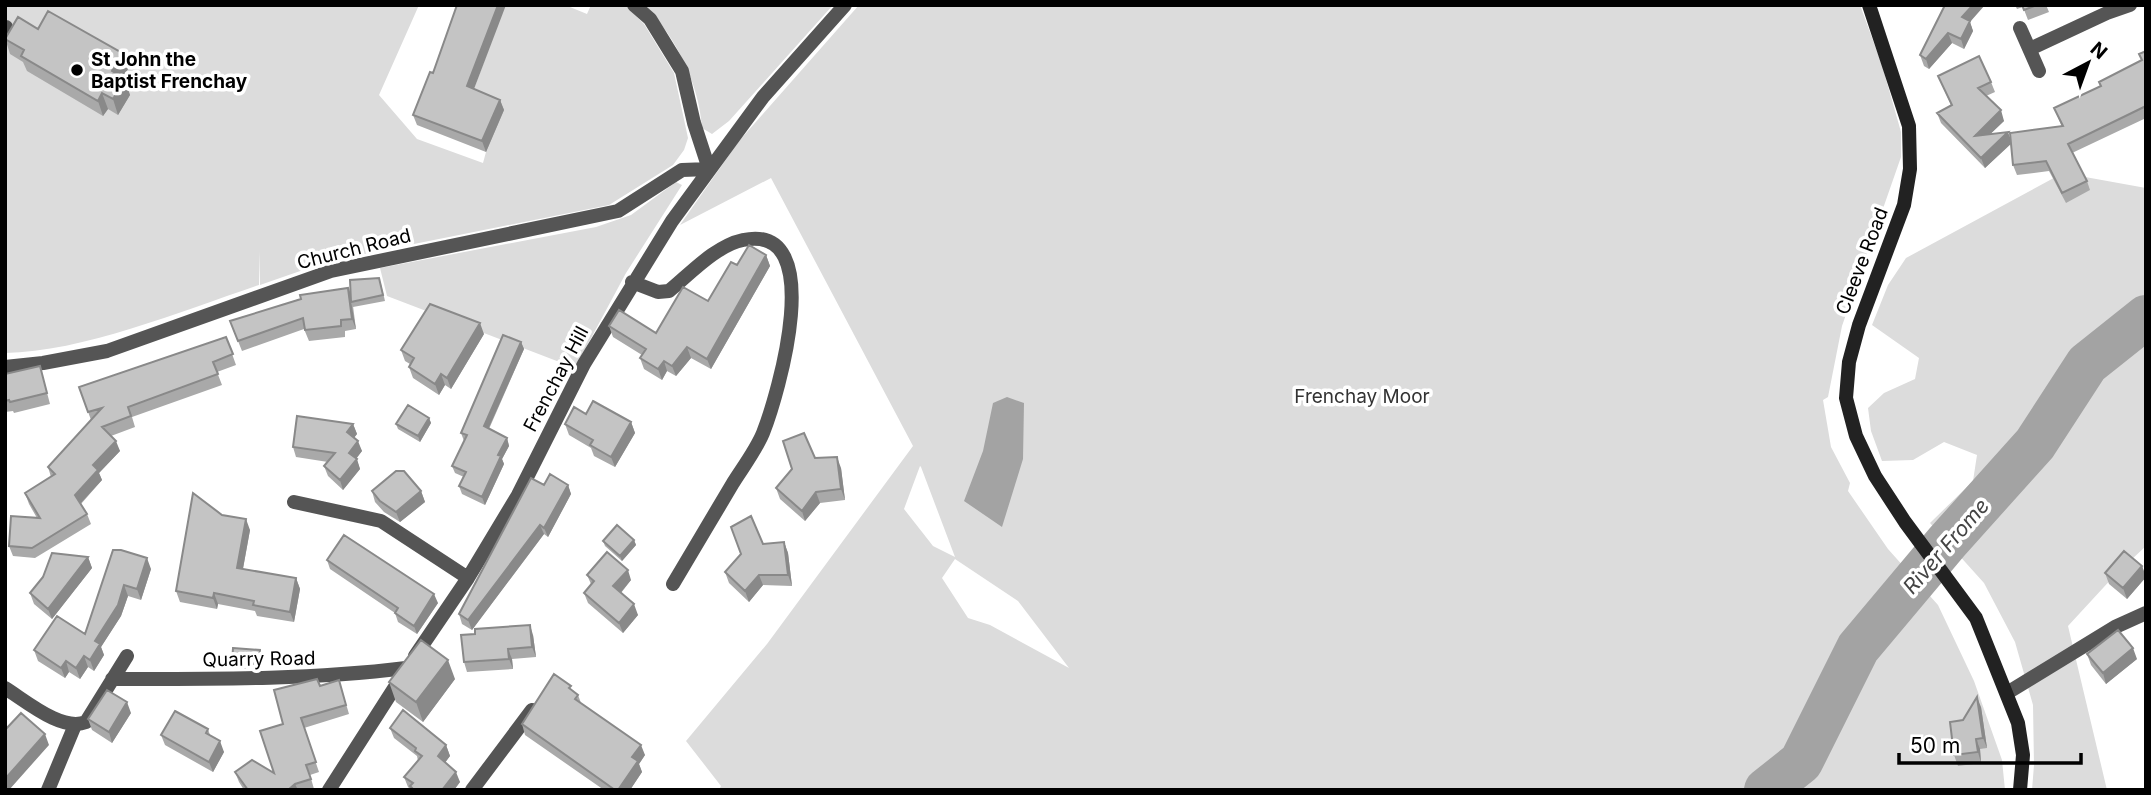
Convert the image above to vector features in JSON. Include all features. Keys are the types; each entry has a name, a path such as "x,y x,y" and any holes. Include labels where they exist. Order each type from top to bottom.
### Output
{"street":[{"path":"635,5 650,19 682,71 694,123 709,169"},
{"name":"Frenchay Hill","path":"329,790 406,668 468,578 518,495 583,364 632,282 709,169 763,97 845,5"},
{"name":"Cleeve Road","path":"1869,5 1909,126 1910,169 1904,205 1859,325 1849,362 1846,398 1856,436 1875,476 1905,522 1976,618 2018,723 2023,755 2020,790"},
{"path":"2030,49 2105,9 2130,5"},
{"path":"2020,28 2039,71"},
{"name":"Church Road","path":"5,367 107,351 331,271 618,211 682,170 709,169"},
{"path":"632,282 658,292 669,291 720,250 742,240 762,239 779,247 788,264 792,291 789,335 778,390 762,436 673,584"},
{"path":"293,502 381,521 468,578"},
{"path":"2007,693 2115,627 2146,613"},
{"path":"5,688 39,710 67,724 75,725 86,722 127,656"},
{"name":"Quarry Road","path":"113,679 290,678 341,676 406,668"},
{"path":"472,790 533,710"},
{"path":"48,790 75,725"}],"green space":[{"path":"5,5 419,5 379,95 417,139 483,163 486,152 471,97 505,5 565,5 587,14 591,5 625,5 644,24 674,73 688,138 684,150 673,165 609,205 329,261 260,285 260,251 259,285 100,338 35,351 5,353"},
{"path":"645,5 833,5 729,121 712,134 702,128 696,94 684,62 667,32"},
{"name":"Frenchay Moor","path":"859,5 1860,5 1882,65 1901,132 1901,157 1842,326 1828,397 1823,400 1831,447 1850,483 1848,491 1888,549 1938,605 1974,681 2002,760 2005,790 719,790 721,786 686,741 767,644 913,446 771,178 680,225 739,141","holes":["921,467 955,557 933,546 904,509","955,559 1018,601 1069,668 990,625 968,618 942,578"]},
{"path":"2063,173 2146,188 2146,546 2068,626 2107,790 2032,790 2033,705 2015,642 1984,583 1930,523 1973,481 1977,455 1944,442 1913,460 1882,461 1871,431 1868,408 1884,393 1915,379 1919,358 1872,325 1888,285 1906,258"},
{"path":"676,182 682,185 626,273 575,368 387,296 380,268 596,227 631,215"}],"shaded area":[{"path":"1007,397 1024,403 1023,459 1002,527 964,501 983,451 993,403"}],"building":[{"path":"457,5 498,5 467,86 500,100 482,141 413,115 430,72 433,73"},
{"path":"1945,5 1973,5 1962,17 1970,21 1961,39 1948,33 1926,59 1920,55"},
{"path":"2022,5 2037,5 2024,10"},
{"name":"St John the Baptist Frenchay","path":"48,11 122,53 112,71 125,79 113,99 102,93 98,101 21,56 24,50 5,39 18,17 38,29"},
{"path":"2146,51 2146,106 2068,144 2087,181 2062,193 2046,161 2013,165 2010,133 2063,126 2054,108 2101,86 2099,82 2142,60 2139,54"},
{"path":"1979,56 1991,82 1978,88 2001,110 1975,136 2008,132 1981,158 1937,113 1952,105 1938,76"},
{"path":"749,245 766,255 707,359 687,347 672,366 664,361 658,369 640,358 646,349 609,326 619,310 656,333 683,287 708,301 731,262 737,265"},
{"path":"379,278 383,295 351,302 350,280"},
{"path":"348,288 352,319 341,320 341,326 305,330 303,318 238,341 230,321 301,299 300,295"},
{"path":"430,304 480,323 447,378 441,374 435,384 409,367 414,358 401,350"},
{"path":"503,335 521,342 484,426 507,438 482,497 459,486 466,472 452,466 467,435 461,433"},
{"path":"226,337 233,354 213,362 218,374 128,407 131,416 102,427 116,441 93,465 98,470 75,495 87,514 32,548 9,546 11,516 40,518 25,493 55,474 48,467 102,408 88,412 79,387"},
{"path":"40,366 47,393 5,401 5,374"},
{"path":"593,401 631,422 611,457 590,445 593,440 565,424 574,407 586,414"},
{"path":"408,405 429,418 418,436 396,424"},
{"path":"297,416 353,424 347,432 358,441 349,453 357,459 340,480 324,466 335,453 293,447"},
{"path":"804,433 815,458 837,457 841,489 816,492 802,511 776,488 792,469 783,441"},
{"path":"396,471 404,471 421,491 396,512 380,501 372,491"},
{"path":"550,474 568,485 544,528 540,525 468,620 459,614 531,478 544,485"},
{"path":"193,493 222,515 246,519 237,568 296,578 290,612 253,605 254,601 214,593 213,598 176,591"},
{"path":"751,516 763,544 784,542 788,575 759,575 745,591 725,572 741,554 731,527"},
{"path":"617,525 634,540 620,556 603,541"},
{"path":"344,535 434,594 414,626 395,613 398,608 327,560"},
{"path":"113,550 147,558 137,589 124,585 118,605 95,641 100,644 90,660 84,656 76,668 66,661 61,668 34,650 57,616 85,634"},
{"path":"2124,551 2142,566 2123,588 2105,573"},
{"path":"607,552 628,570 613,586 634,604 619,623 584,593 594,581 587,575"},
{"path":"52,553 88,557 48,609 30,593 43,577"},
{"path":"530,625 532,647 508,649 509,659 464,662 461,635 475,634 475,629"},
{"path":"2118,630 2133,648 2103,673 2087,654"},
{"path":"421,640 448,660 416,702 389,682"},
{"path":"233,648 260,650 259,663 232,663"},
{"path":"554,674 571,686 569,688 578,695 575,699 641,745 632,757 638,761 618,790 522,724"},
{"path":"317,679 320,686 339,680 346,705 301,718 316,762 306,765 311,779 295,784 288,790 248,790 235,772 252,760 274,773 260,731 283,724 274,690"},
{"path":"107,690 127,702 109,732 88,719"},
{"path":"1977,697 1983,738 1976,739 1978,752 1954,755 1950,722 1963,720"},
{"path":"403,710 446,745 438,756 456,772 442,790 414,790 410,786 413,783 404,777 422,756 390,728"},
{"path":"175,711 208,729 206,733 220,741 209,762 161,735"},
{"path":"21,713 45,734 5,779 5,730"}],"waterway":[{"name":"River Frome","path":"1766,790 1801,762 1858,648 1947,542 2035,444 2087,364 2146,317"}],"place":[{"name":"St John the Baptist Frenchay","path":"77,70"}]}
